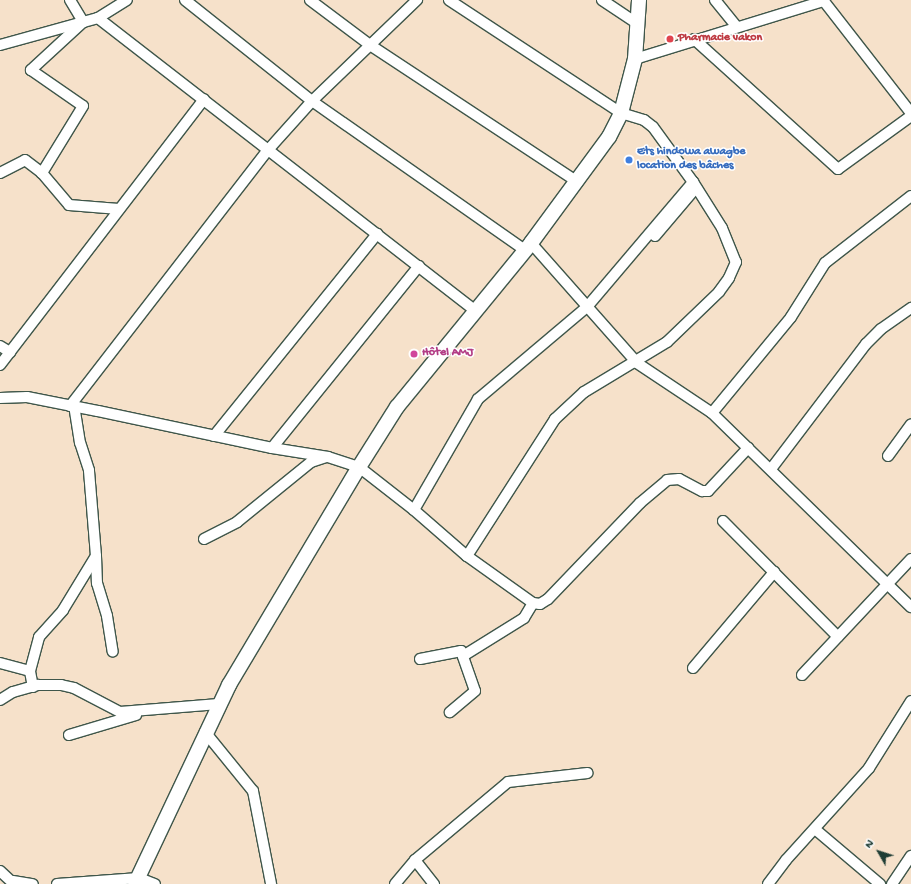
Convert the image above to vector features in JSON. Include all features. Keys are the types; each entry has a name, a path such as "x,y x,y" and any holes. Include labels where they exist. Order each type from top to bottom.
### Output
{"main road":[{"path":"137,881 219,704 359,467 397,406 528,246 578,182 609,137 621,113 635,59 639,0"}],"street":[{"path":"70,0 83,22"},
{"path":"0,45 98,18 127,0"},
{"path":"185,0 312,101 528,246 589,308 636,363 712,413 772,469 911,607"},
{"path":"310,0 370,46 578,182"},
{"path":"113,652 107,616 97,583 89,470 80,443 72,406 268,150 312,101 417,0"},
{"path":"449,0 621,113 644,120 653,127 694,184 725,235 736,262 729,278 719,292 667,342 636,363 584,392 555,419 467,556"},
{"path":"602,0 638,24"},
{"path":"715,0 737,27"},
{"path":"635,59 694,39 823,1 911,114 838,169 694,39"},
{"path":"98,18 476,311"},
{"path":"42,173 83,106 31,70 83,22"},
{"path":"0,365 204,99"},
{"path":"0,173 25,160 42,173 70,205 119,209"},
{"path":"414,510 478,399 589,308 694,184"},
{"path":"712,413 791,317 825,263 911,196"},
{"path":"214,436 377,234"},
{"path":"272,448 418,266"},
{"path":"772,469 866,344 881,329 911,308"},
{"path":"0,346 10,352"},
{"path":"0,398 27,397 272,448 328,457 359,467 414,510 467,556 533,603 540,604 548,598 640,503 667,480 679,479 702,492 708,491 748,448"},
{"path":"888,456 911,424"},
{"path":"204,539 237,522 310,462 328,457"},
{"path":"724,521 838,637"},
{"path":"33,687 30,671 39,637 63,610 96,556"},
{"path":"802,675 911,559"},
{"path":"693,668 774,572"},
{"path":"463,656 524,618 533,603"},
{"path":"420,659 461,651 475,691 450,712"},
{"path":"0,663 30,671"},
{"path":"0,700 13,692 33,687 61,686 74,688 120,712 163,707 219,704"},
{"path":"768,884 786,860 816,830 869,768 911,701"},
{"path":"69,735 163,707"},
{"path":"205,732 253,791 271,884"},
{"path":"395,884 415,860 508,782 587,773"},
{"path":"816,830 880,884"},
{"path":"892,884 911,856"},
{"path":"415,860 434,884"},
{"path":"0,871 16,883 33,884"},
{"path":"61,884 137,881 155,884"}],"place":[{"name":"Pharmacie vakon","path":"670,39"},
{"name":"Ets hindowa awagbe location des bâches","path":"629,160"},
{"name":"Hôtel AMJ","path":"414,354"}]}
